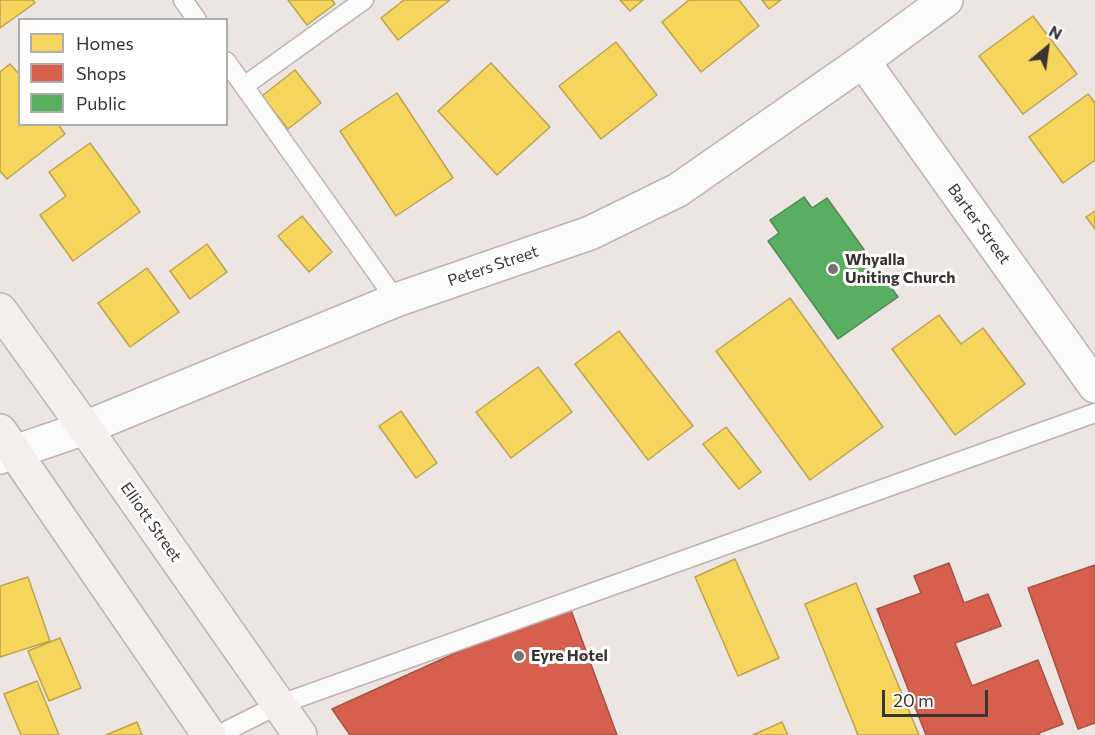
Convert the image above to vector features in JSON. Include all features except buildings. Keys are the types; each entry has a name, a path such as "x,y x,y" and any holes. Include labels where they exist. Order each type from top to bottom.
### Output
{"main road":[{"name":"Elliott Street","path":"0,310 86,428 300,735"},
{"path":"5,446 209,735"}],"street":[{"name":"Peters Street","path":"5,446 86,428 396,300 591,233 678,190 863,62 946,0"},
{"name":"Barter Street","path":"863,62 1095,386"}],"lane":[{"path":"183,0 196,18"},
{"path":"244,86 364,0"},
{"path":"228,64 396,300"},
{"path":"218,735 278,705 1095,414"}],"place":[{"name":"Whyalla Uniting Church","path":"833,269"},
{"name":"Eyre Hotel","path":"519,656"}]}
